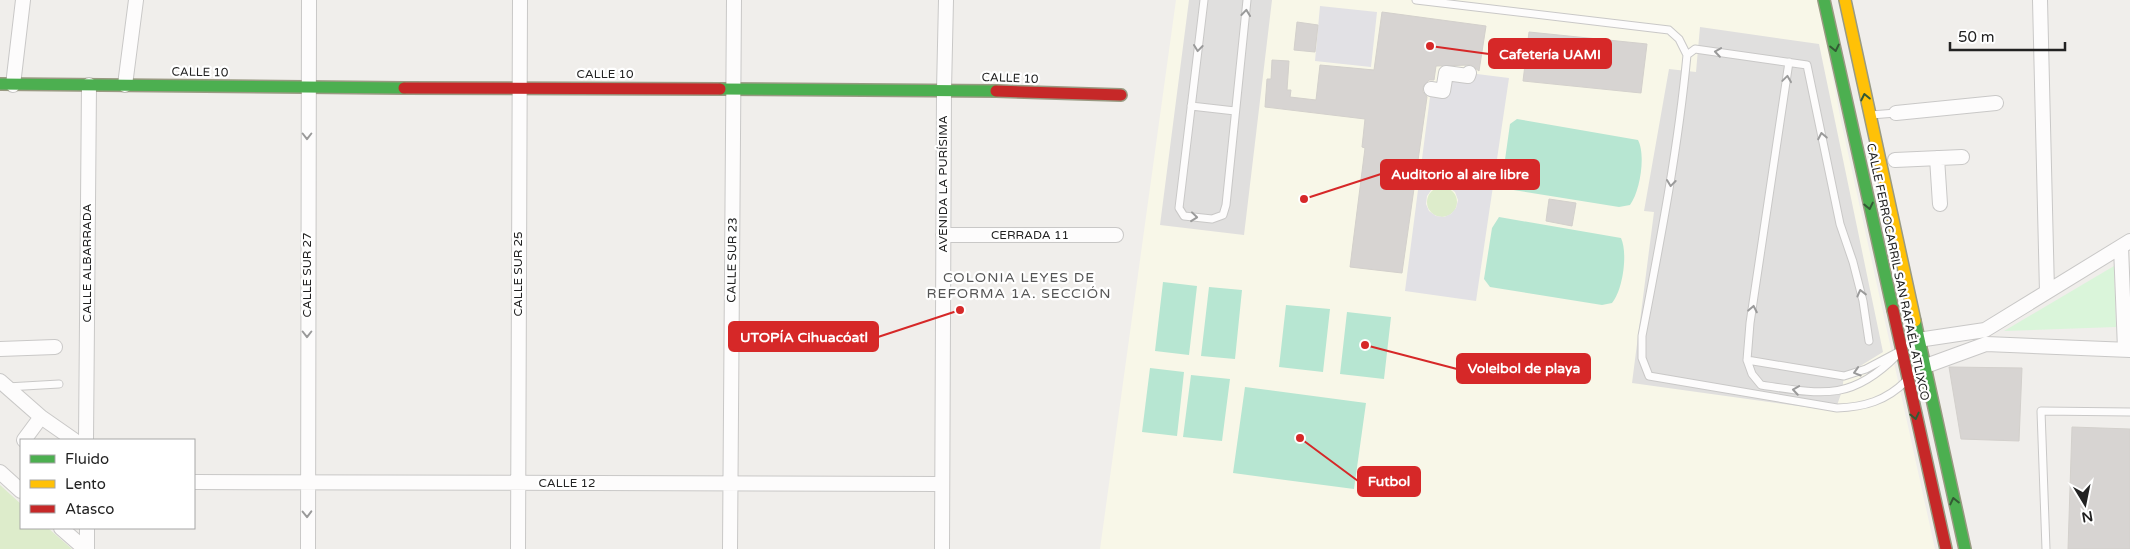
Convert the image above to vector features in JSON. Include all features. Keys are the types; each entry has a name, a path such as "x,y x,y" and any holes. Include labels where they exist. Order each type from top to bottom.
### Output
{"main road":[{"name":"CALLE FERROCARRIL SAN RAFAÉL ATLIXCO","path":"1824,0 1900,351 1946,549"},
{"name":"CALLE FERROCARRIL SAN RAFAÉL ATLIXCO","path":"1844,0 1923,367 1965,549"},
{"name":"CALLE 10","path":"6,84 307,88 944,90 1121,95"}],"street":[{"path":"6,84 23,0"},
{"path":"126,85 136,0"},
{"name":"CALLE SUR 27","path":"308,0 306,482 308,549"},
{"name":"CALLE SUR 25","path":"518,549 520,0"},
{"name":"CALLE SUR 23","path":"730,549 734,0"},
{"name":"AVENIDA LA PURÍSIMA","path":"942,549 940,484 946,0"},
{"path":"2040,0 2048,292"},
{"path":"1432,89 1443,91 1446,73 1468,76 1469,73"},
{"name":"CALLE ALBARRADA","path":"86,439 89,85"},
{"path":"1896,113 1996,103"},
{"path":"1895,160 1962,156"},
{"path":"1937,158 1940,204"},
{"name":"CERRADA 11","path":"943,235 1116,235"},
{"path":"1900,351 1918,340 1986,337 2127,350 2126,244"},
{"path":"1907,380 1923,367 1986,337 2048,292 2126,244"},
{"path":"0,349 55,347"},
{"path":"3,384 41,417 73,439"},
{"path":"25,439 41,417"},
{"path":"0,472 20,490"},
{"name":"CALLE 12","path":"195,482 940,484"},
{"path":"62,529 86,549"},
{"path":"86,549 87,529"}],"lane":[{"path":"1204,0 1179,208 1184,216 1212,219 1223,214 1247,0"},
{"path":"1416,0 1669,30 1679,39 1687,55 1669,197 1642,336 1642,358 1649,376 1837,408 1857,407 1880,400 1907,380"},
{"path":"1687,55 1695,50 1807,65 1840,224 1853,262 1863,301 1869,341"},
{"path":"1789,62 1750,323 1747,360 1752,374 1761,385 1819,394 1842,391 1876,376 1900,351"},
{"path":"1191,106 1235,111"},
{"path":"1870,116 1896,113"},
{"path":"1879,162 1895,160"},
{"path":"1747,360 1844,376 1866,369 1900,351"},
{"path":"3,384 59,384"},
{"path":"2046,549 2041,411 2130,412"}],"shaded area":[{"path":"1176,0 1818,0 1841,121 1935,549 1100,549"},
{"path":"1189,0 1272,0 1244,235 1160,225"},
{"path":"1320,6 1377,12 1371,67 1315,61"},
{"path":"1700,27 1819,44 1883,352 1844,376 1842,391 1835,411 1632,383 1654,212 1644,211 1669,69 1696,72"},
{"path":"1446,73 1469,73 1509,78 1476,301 1405,291 1431,89 1443,91","holes":["1440,186 1448,187 1455,192 1458,200 1456,208 1451,214 1444,217 1436,216 1429,211 1426,204 1427,196 1432,189"]}],"green space":[{"path":"1517,119 1638,140 1642,155 1641,173 1637,191 1630,205 1619,207 1507,189 1502,181 1510,124"},
{"path":"1442,187 1453,191 1457,202 1453,213 1442,217 1431,213 1427,202 1431,191"},
{"path":"1499,217 1621,238 1624,253 1622,281 1612,303 1602,305 1490,287 1484,279 1492,228"},
{"path":"2114,266 2116,327 2004,331"},
{"path":"1163,282 1197,286 1189,355 1155,351"},
{"path":"1209,287 1242,290 1235,359 1201,356"},
{"path":"1286,305 1330,309 1323,372 1279,367"},
{"path":"1347,312 1391,317 1384,379 1340,374"},
{"path":"1150,368 1184,372 1177,436 1142,432"},
{"path":"1191,375 1230,379 1222,441 1183,437"},
{"path":"1245,387 1366,403 1354,489 1233,473"},
{"path":"0,485 20,503 20,529 49,529 72,549 0,549"}],"building":[{"path":"1382,12 1486,26 1479,71 1471,65 1436,66 1434,80 1429,80 1423,87 1423,92 1427,97 1402,273 1350,267 1365,148 1362,147 1365,119 1265,107 1267,79 1271,79 1272,60 1289,61 1287,90 1291,90 1290,97 1316,100 1320,65 1374,70"},
{"path":"1297,22 1318,25 1315,52 1294,50"},
{"path":"1529,32 1647,44 1641,93 1523,81"},
{"path":"1549,199 1576,203 1572,226 1546,221"},
{"path":"1949,367 2022,368 2019,441 1961,439"},
{"path":"2072,427 2130,429 2130,549 2068,549"}],"traffic: fast":[{"path":"1824,0 1893,310"},
{"path":"0,84 404,88"},
{"path":"720,89 996,91"},
{"path":"1915,321 1965,549"}],"traffic: slow":[{"path":"1845,0 1915,321"}],"traffic: jam":[{"path":"404,88 720,89"},
{"path":"996,91 1121,95"},
{"path":"1893,310 1946,549"}],"place":[{"name":"Cafetería UAMI","path":"1430,46"},
{"name":"Auditorio al aire libre","path":"1304,199"},
{"name":"UTOPÍA Cihuacóatl","path":"960,310"},
{"name":"Voleibol de playa","path":"1365,345"},
{"name":"Futbol","path":"1300,438"}],"district":[{"name":"COLONIA LEYES DE REFORMA 1A. SECCIÓN","path":"1019,286"}]}
